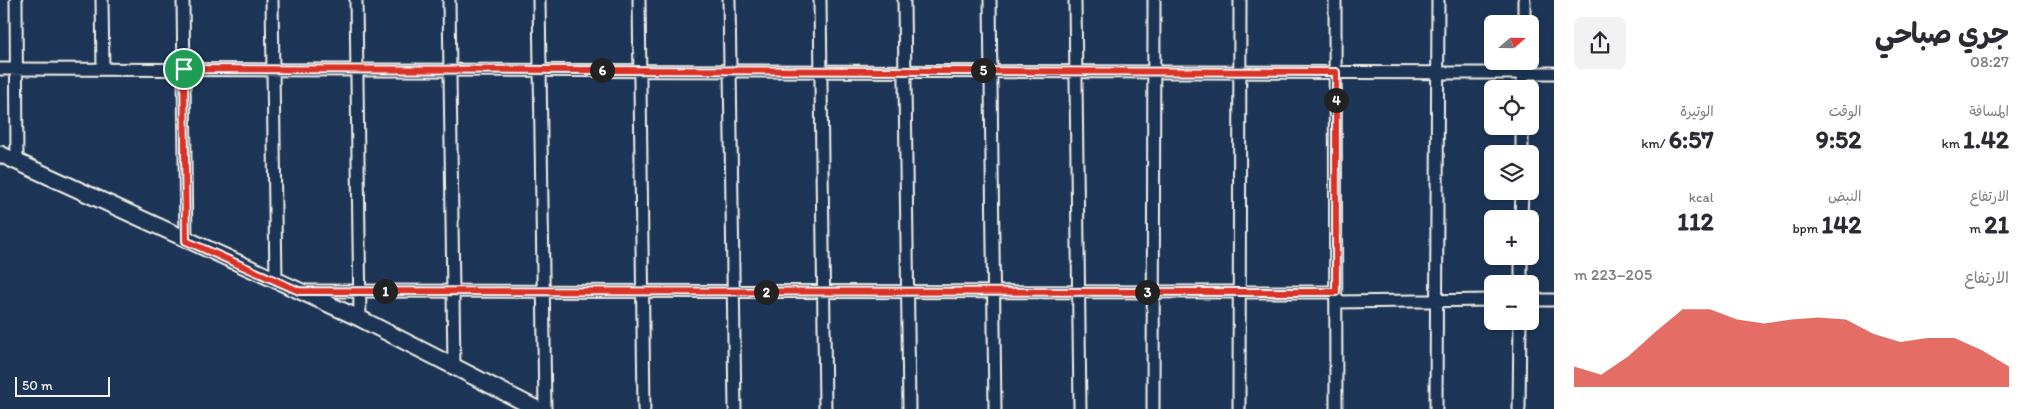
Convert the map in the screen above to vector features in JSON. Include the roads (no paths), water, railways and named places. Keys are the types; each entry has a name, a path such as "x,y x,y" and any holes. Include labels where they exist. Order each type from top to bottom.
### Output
{"street":[{"path":"16,0 17,162"},
{"path":"102,0 103,69"},
{"path":"183,0 186,241"},
{"path":"272,0 276,281"},
{"path":"356,0 360,319"},
{"path":"449,0 454,367"},
{"path":"540,0 545,409"},
{"path":"639,0 644,409"},
{"path":"729,0 735,409"},
{"path":"820,0 825,409"},
{"path":"904,0 909,409"},
{"path":"990,0 995,409"},
{"path":"1075,0 1080,409"},
{"path":"1153,409 1154,0"},
{"path":"1239,409 1240,0"},
{"path":"1335,0 1336,409"},
{"path":"1436,409 1438,0"},
{"path":"1524,0 1524,15"},
{"path":"0,69 1336,72 1438,72 1484,69"},
{"path":"1538,70 1554,73"},
{"path":"0,154 186,241 360,319 537,409"},
{"path":"299,291 1239,292 1437,301 1484,300"},
{"path":"1539,300 1554,300"},
{"path":"1519,409 1520,330"}]}
